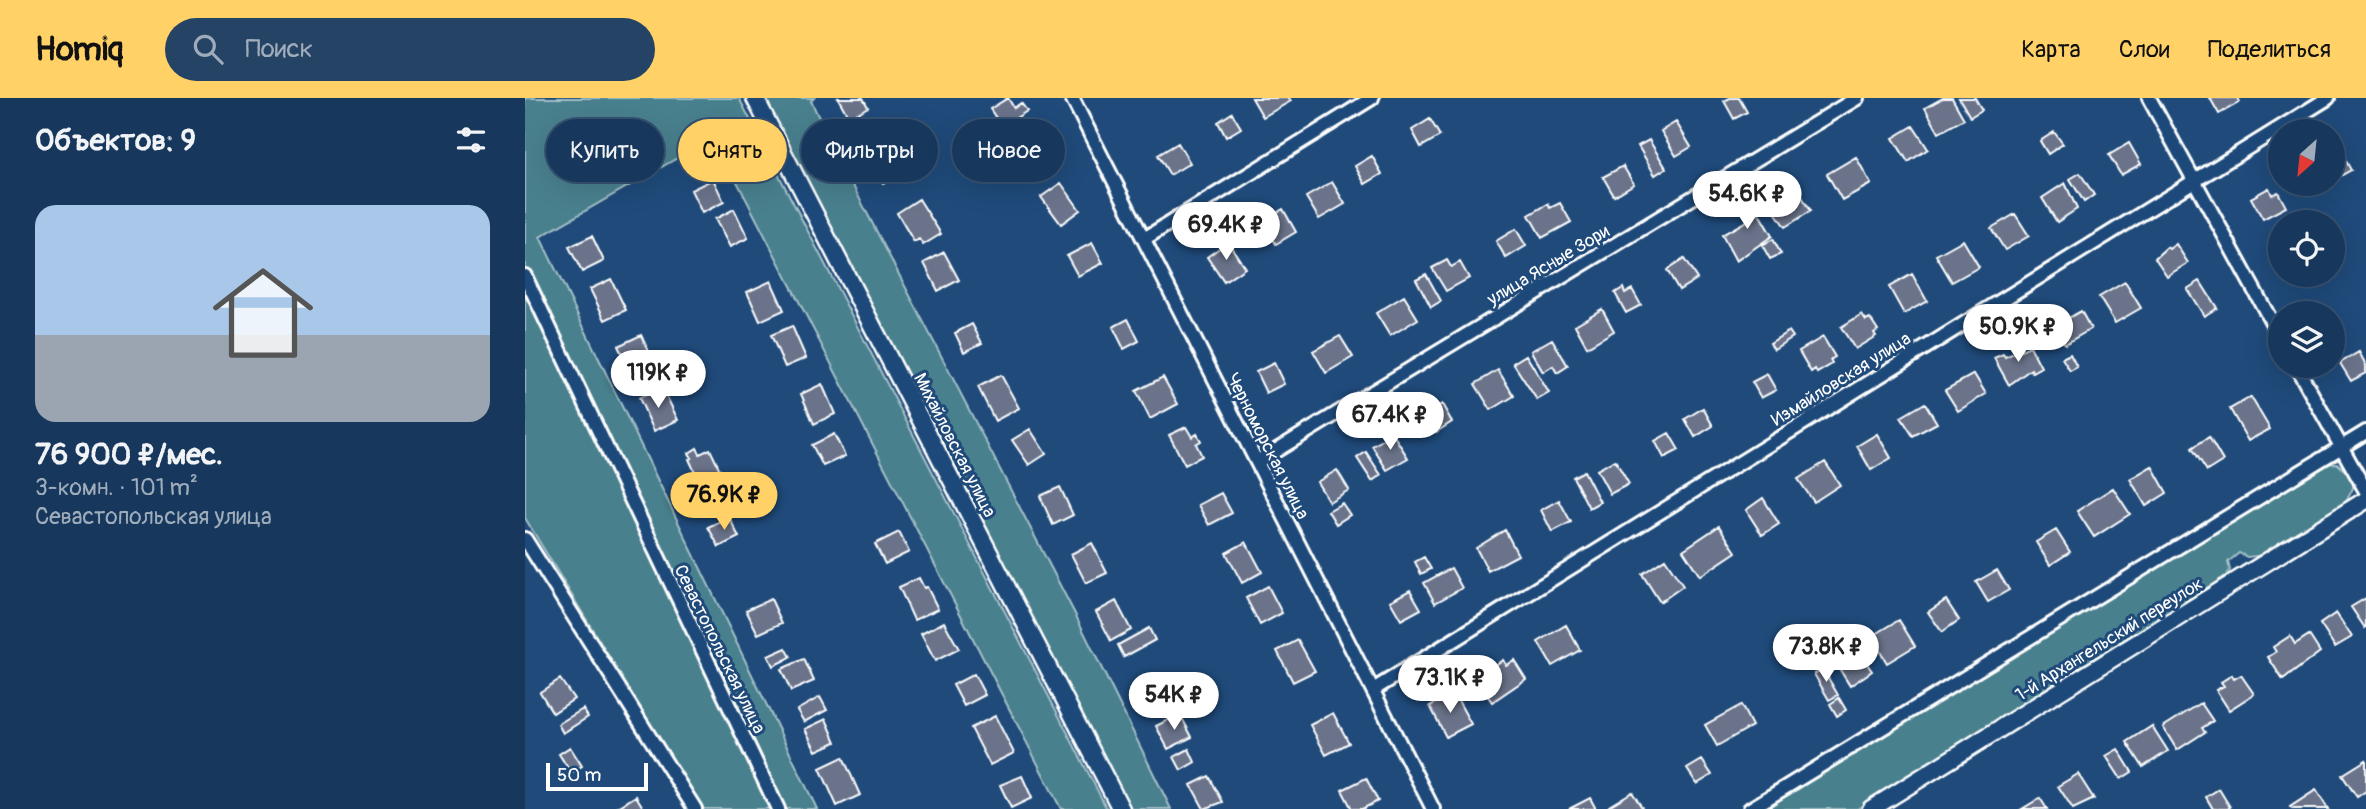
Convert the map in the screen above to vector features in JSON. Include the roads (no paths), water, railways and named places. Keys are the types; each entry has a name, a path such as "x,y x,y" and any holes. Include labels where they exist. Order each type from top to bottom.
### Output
{"street":[{"name":"Михайловская улица","path":"755,98 1121,809"},
{"name":"Черноморская улица","path":"1072,98 1433,809"},
{"path":"1144,239 1372,98"},
{"name":"улица Ясные Зори","path":"1257,462 1857,98"},
{"path":"2149,98 2268,315"},
{"name":"Измайловская улица","path":"1373,690 2328,98"},
{"name":"Севастопольская улица","path":"525,276 778,809"},
{"path":"2303,378 2366,491"},
{"path":"1750,809 2366,432"},
{"name":"1-й Архангельский переулок","path":"1871,809 2366,500"},
{"path":"525,539 695,809"}]}
